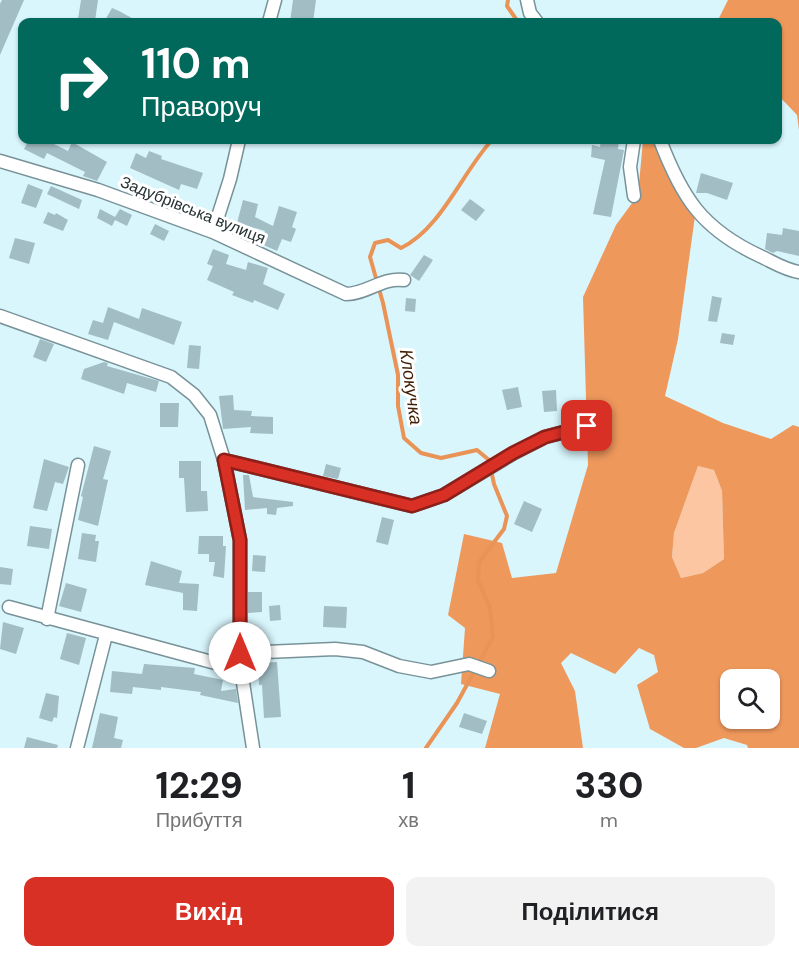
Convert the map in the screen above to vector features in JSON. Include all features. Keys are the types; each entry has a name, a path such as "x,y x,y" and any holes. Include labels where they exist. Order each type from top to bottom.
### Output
{"street":[{"path":"270,18 275,0"},
{"path":"527,0 530,13 534,18"},
{"path":"213,232 230,179 238,144"},
{"path":"633,144 630,166 634,196"},
{"path":"662,144 680,186 702,219 739,246 799,272"},
{"name":"Задубрівська вулиця","path":"0,161 98,190 213,232 346,294 358,294 378,284 404,280"},
{"path":"0,316 171,377 194,394 210,415 224,460 240,540 240,658 253,748"},
{"path":"224,460 412,506 444,495 545,437 587,426"},
{"path":"46,619 78,465"},
{"path":"9,607 46,619 219,664 240,658 335,649 363,652 399,666 431,672 480,668"},
{"path":"77,748 106,635"}],"shaded area":[{"path":"728,0 799,0 799,130 797,115 782,99 782,18 719,18"},
{"path":"643,144 661,144 695,216 678,339 665,396 723,423 771,439 793,425 799,427 799,748 748,748 747,745 724,738 696,748 684,748 650,729 637,685 658,672 654,655 639,648 615,674 571,653 561,663 575,691 583,748 485,748 500,694 461,684 465,628 448,615 464,534 502,543 512,578 556,573 588,465 583,297 616,225 638,195","holes":["698,466 714,470 722,491 724,559 703,573 681,578 672,557 674,533"]},
{"path":"698,466 714,470 722,491 724,559 703,573 681,578 672,557 674,533"}],"building":[{"path":"2,0 24,0 0,55 0,4"},
{"path":"81,0 98,0 95,18 78,18"},
{"path":"293,0 316,0 314,18 291,18"},
{"path":"112,8 132,18 106,18"},
{"path":"27,144 54,144 68,151 71,144 76,144 107,162 97,181 83,176 85,172 47,153 44,159 24,149"},
{"path":"600,144 619,144 618,149 624,150 611,217 593,214 605,160 591,157 592,145 600,147"},
{"path":"149,151 162,156 161,159 203,173 197,189 181,184 179,190 130,168 136,153 146,158"},
{"path":"701,173 733,183 727,200 707,193 696,193"},
{"path":"28,184 43,190 36,208 21,203"},
{"path":"51,186 82,200 79,209 47,194"},
{"path":"470,199 485,210 476,221 461,210"},
{"path":"243,200 258,204 255,217 273,226 279,206 297,212 292,227 296,229 291,242 282,239 277,251 259,243 265,231 237,223"},
{"path":"100,209 115,217 120,209 132,215 127,226 115,220 112,226 97,218"},
{"path":"48,212 55,215 56,213 68,220 63,231 43,223"},
{"path":"155,224 169,231 164,241 150,234"},
{"path":"783,228 799,231 799,256 777,251 773,253 765,249 767,233 782,235"},
{"path":"15,238 35,243 29,264 9,258"},
{"path":"213,249 229,255 226,264 246,270 248,262 268,268 263,284 285,294 278,310 254,300 253,303 232,295 234,292 207,280 213,266 207,264"},
{"path":"424,255 433,260 419,281 410,275"},
{"path":"712,296 722,298 717,322 708,321"},
{"path":"406,298 416,299 415,312 405,311"},
{"path":"108,307 139,319 142,308 182,322 174,345 114,322 108,340 88,334 93,320 103,323"},
{"path":"722,333 735,335 733,345 720,343"},
{"path":"40,339 54,344 46,362 33,357"},
{"path":"189,345 201,346 199,369 187,368"},
{"path":"104,362 108,363 107,366 159,381 156,392 127,383 124,394 81,379 84,369"},
{"path":"518,387 522,407 507,410 502,390"},
{"path":"556,390 557,411 544,412 542,391"},
{"path":"233,395 234,410 252,411 251,416 273,417 273,434 250,433 251,427 223,429 219,396"},
{"path":"160,403 179,403 178,427 160,427"},
{"path":"94,446 111,451 103,479 108,480 98,526 78,520 83,497 81,496"},
{"path":"44,459 69,467 63,484 55,482 47,511 33,508"},
{"path":"179,461 201,461 201,491 207,491 208,511 186,512 184,478 179,478"},
{"path":"326,464 341,468 338,479 323,476"},
{"path":"243,475 249,475 253,497 293,502 293,506 277,508 276,515 267,514 267,508 245,510"},
{"path":"524,501 542,509 532,532 514,524"},
{"path":"382,517 394,520 388,545 376,542"},
{"path":"30,526 52,529 49,549 27,546"},
{"path":"82,533 96,535 95,541 99,541 96,562 78,559"},
{"path":"199,536 223,536 223,546 226,546 224,578 213,576 215,562 209,562 209,554 198,554"},
{"path":"253,555 266,556 265,572 252,571"},
{"path":"151,561 182,571 179,583 199,584 197,611 183,610 183,593 145,585"},
{"path":"0,567 13,569 11,585 0,584"},
{"path":"66,583 87,589 81,612 59,606"},
{"path":"248,592 262,592 262,612 248,613"},
{"path":"280,605 281,620 270,621 269,606"},
{"path":"324,606 347,607 346,628 323,627"},
{"path":"3,622 24,628 16,654 0,649"},
{"path":"67,633 86,638 79,665 60,659"},
{"path":"277,662 281,717 264,718 258,663"},
{"path":"144,664 195,668 194,674 223,680 221,691 236,689 238,703 200,695 201,692 161,687 161,690 133,687 132,694 110,692 112,671 142,674"},
{"path":"46,693 59,696 57,718 54,717 52,722 39,718"},
{"path":"100,713 118,717 114,738 123,740 121,748 92,748"},
{"path":"464,713 487,721 482,734 459,727"},
{"path":"27,737 58,745 57,748 24,748"}],"waterway":[{"name":"Клокучка","path":"508,0 507,6 515,18"},
{"name":"Клокучка","path":"426,748 457,703 493,637 490,608 478,580 479,562 504,529 507,516 494,484 489,460 477,450 441,458 421,453 404,438 398,406 398,375 383,303 370,257 375,243 388,240 401,248 428,227 440,214 489,144"}],"route":[{"path":"240,653 240,540 224,460 382,501 412,506 444,495 513,453 545,437 587,426"}]}
